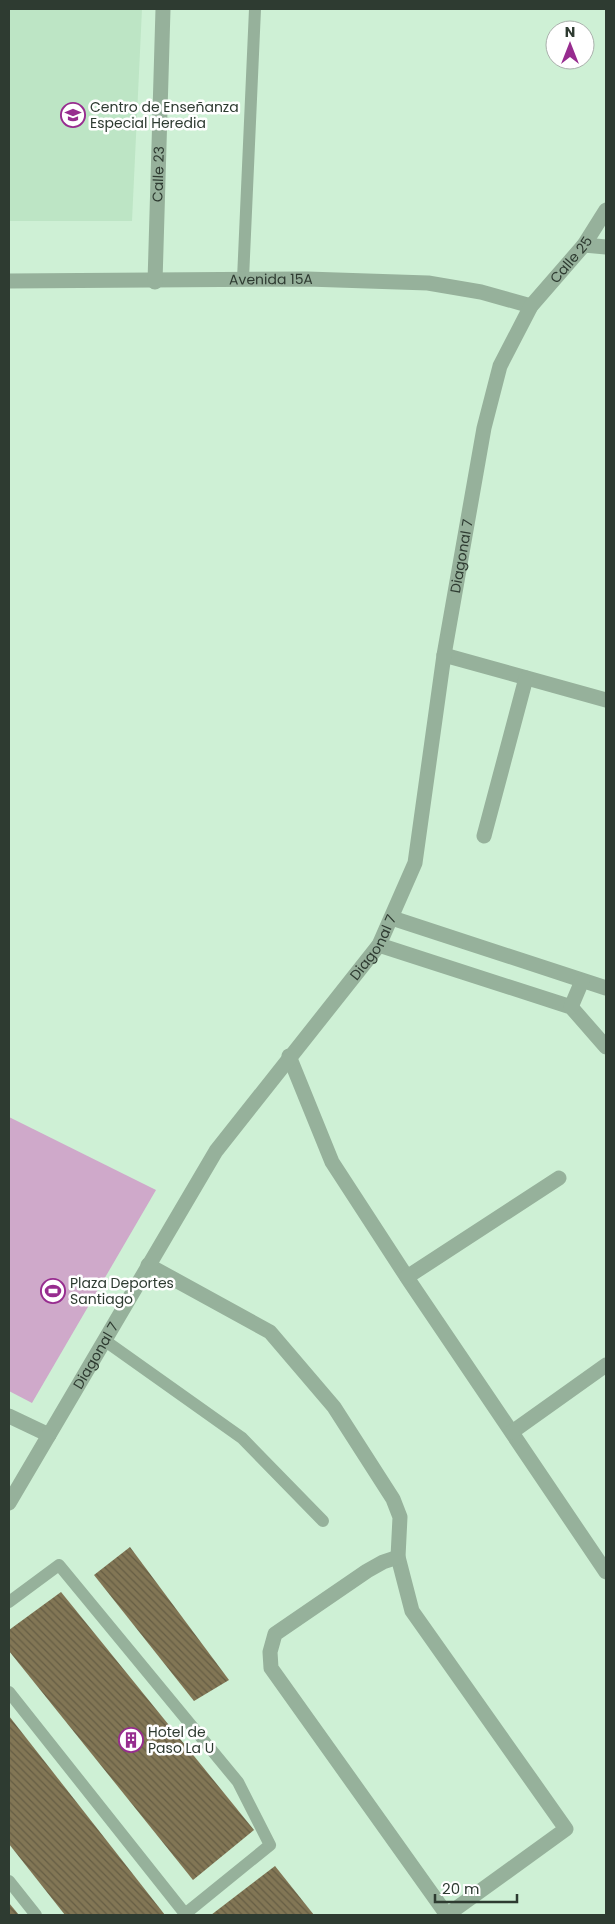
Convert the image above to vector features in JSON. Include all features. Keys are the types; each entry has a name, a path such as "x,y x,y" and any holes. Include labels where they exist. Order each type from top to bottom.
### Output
{"street":[{"name":"Calle 23","path":"155,282 163,9"},
{"name":"Calle 25","path":"531,306 584,245 606,210"},
{"path":"584,245 606,247"},
{"name":"Avenida 15A","path":"9,282 155,282 243,279 428,283 481,292 531,306"},
{"name":"Diagonal 7","path":"9,1503 216,1151 289,1056 379,946 392,918 415,863 444,654 484,428 500,366 531,306"},
{"path":"444,654 606,700"},
{"path":"484,836 526,678"},
{"path":"392,918 606,988"},
{"path":"379,946 571,1008 606,1047"},
{"path":"571,1008 582,981"},
{"path":"289,1056 332,1162 407,1277 606,1572"},
{"path":"407,1277 559,1178"},
{"path":"148,1265 270,1332 334,1407 393,1498 400,1517 398,1557 412,1611 566,1829 447,1915 271,1668 270,1652 275,1634 367,1571 383,1562 398,1557"},
{"path":"512,1432 606,1365"},
{"path":"9,1416 49,1435"}],"lane":[{"path":"243,279 255,9"},
{"path":"104,1340 242,1438 323,1521"},
{"path":"9,1602 59,1565 238,1782 270,1845 185,1915 9,1692"},
{"path":"9,1881 36,1915"}],"shaded area":[{"name":"Centro de Enseñanza Especial Heredia","path":"9,9 142,9 132,221 9,221"},
{"name":"Plaza Deportes Santiago","path":"9,1117 156,1190 32,1403 9,1391"}],"building":[{"name":"Hotel de Paso La U","path":"130,1547 229,1680 194,1701 94,1575"},
{"name":"Hotel de Paso La U","path":"61,1592 254,1830 193,1880 9,1651 9,1630"},
{"path":"9,1716 165,1915 65,1915 9,1844"},
{"path":"275,1866 314,1915 211,1915"},
{"path":"9,1903 19,1915 9,1915"}],"place":[{"name":"Centro de Enseñanza Especial Heredia","path":"73,115"},
{"name":"Plaza Deportes Santiago","path":"53,1291"},
{"name":"Hotel de Paso La U","path":"131,1740"}]}
